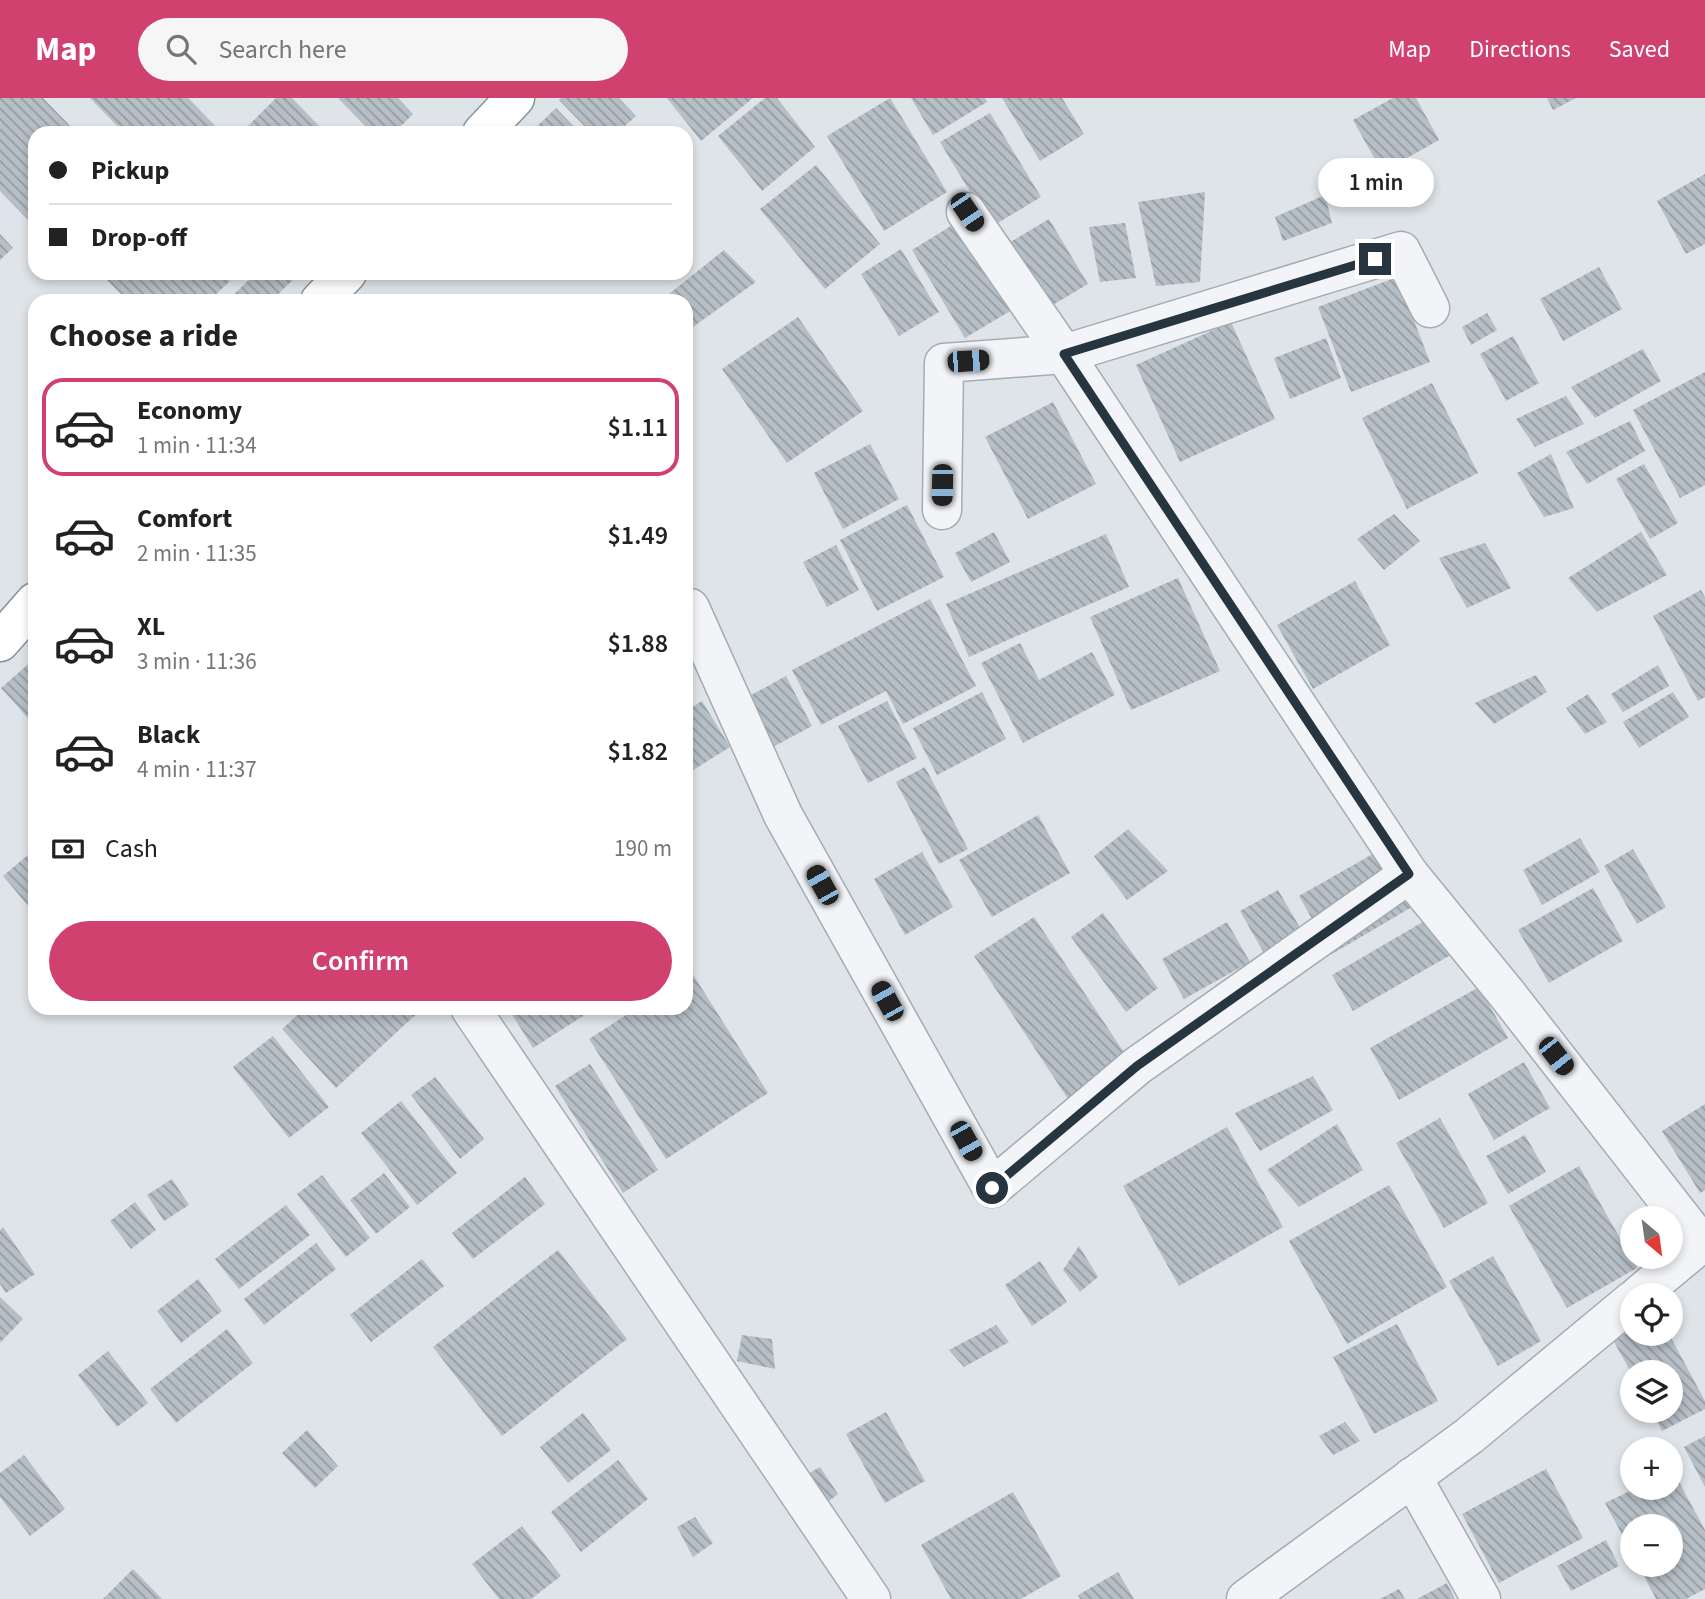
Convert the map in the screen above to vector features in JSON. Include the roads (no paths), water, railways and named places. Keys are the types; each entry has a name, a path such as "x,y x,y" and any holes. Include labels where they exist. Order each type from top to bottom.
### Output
{"highway":[{"path":"489,126 515,98"},
{"path":"326,294 340,280"},
{"path":"0,642 28,610"}],"street":[{"path":"967,212 1409,874 1703,1241 1653,1283"},
{"path":"942,510 944,363 1064,354 1401,251 1430,308"},
{"path":"693,615 783,815 992,1188 1137,1066 1409,874"},
{"path":"475,1015 871,1599"},
{"path":"1246,1599 1469,1436 1620,1311"},
{"path":"1412,1477 1481,1599"}]}
